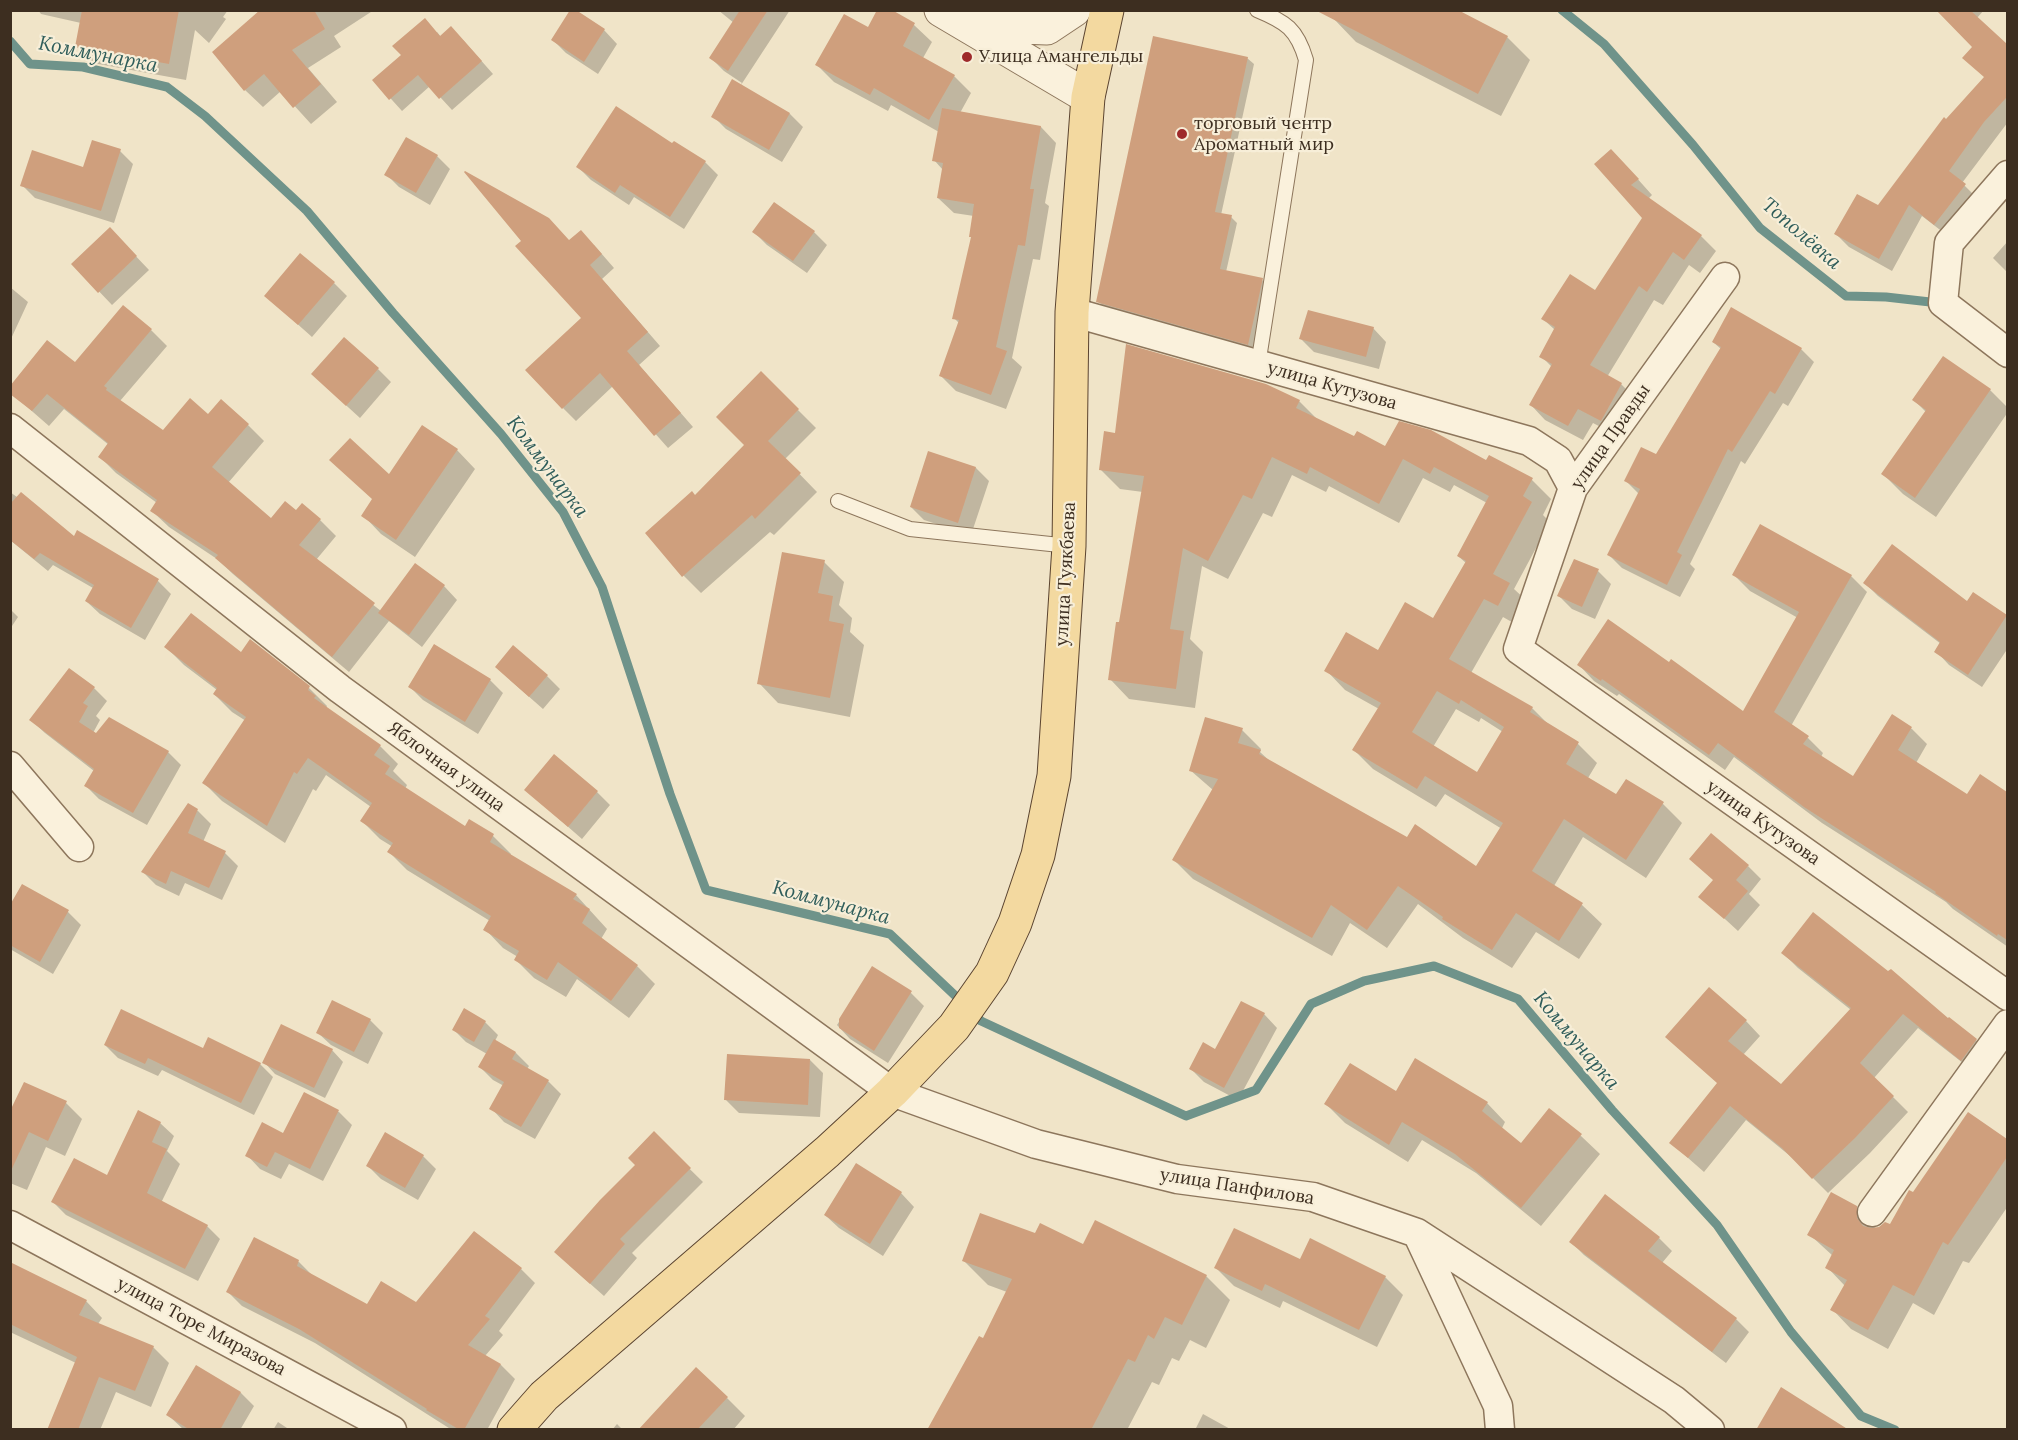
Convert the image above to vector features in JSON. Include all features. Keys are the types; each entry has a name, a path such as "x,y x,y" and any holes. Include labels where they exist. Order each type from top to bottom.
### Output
{"main road":[{"name":"улица Туякбаева","path":"514,1430 544,1396 819,1160 891,1092 954,1027 992,973 1016,923 1038,855 1054,776 1069,546 1072,312 1088,98 1107,10"}],"street":[{"path":"954,18 1047,28 1074,10"},
{"path":"954,18 1088,98"},
{"path":"2007,175 1949,243 1943,303 2007,353"},
{"name":"улица Правды","path":"1518,649 1573,488 1725,277"},
{"name":"улица Кутузова","path":"1072,312 1529,441 1558,460 1573,488"},
{"name":"Яблочная улица","path":"10,428 340,689 891,1092"},
{"name":"улица Кутузова","path":"1518,649 2007,996"},
{"path":"10,766 79,847"},
{"path":"1872,1212 2007,1024"},
{"name":"улица Панфилова","path":"891,1092 1036,1143 1177,1179 1313,1197 1417,1233 1674,1400 1710,1430"},
{"name":"улица Торе Миразова","path":"10,1225 392,1430"},
{"path":"1417,1233 1498,1406 1500,1430"}],"lane":[{"path":"1257,10 1288,26 1300,41 1306,60 1258,365"},
{"path":"838,501 910,528 1069,546"}],"building":[{"path":"82,10 179,10 169,64 75,47"},
{"path":"260,10 314,10 325,29 292,50 321,84 293,108 264,74 244,91 212,52"},
{"path":"570,10 576,10 605,29 584,62 551,40"},
{"path":"740,10 768,10 728,71 709,58"},
{"path":"877,10 892,10 915,23 903,46 955,75 929,120 874,88 870,95 815,65 844,14 868,27"},
{"path":"1315,10 1458,10 1508,36 1478,94"},
{"path":"1936,10 1970,10 2007,44 2007,99 1984,122 1949,171 1966,184 1934,225 1909,205 1879,259 1834,234 1857,194 1878,205 1944,117 1946,119 1984,77 1962,58 1972,47"},
{"path":"425,18 440,36 451,26 482,61 439,99 418,75 389,100 372,80 401,55 392,46"},
{"name":"торговый чентр Ароматный мир","path":"1153,36 1248,57 1215,212 1232,215 1220,269 1263,278 1248,345 1096,302"},
{"path":"732,79 790,113 769,150 711,117"},
{"path":"616,106 672,143 674,141 706,161 670,217 620,185 615,193 576,167"},
{"path":"942,108 1041,126 1030,189 1034,189 1025,246 1018,245 996,347 1007,351 991,395 939,376 959,320 952,319 971,237 969,237 974,204 937,198 943,163 932,161"},
{"path":"406,137 438,155 416,193 384,175"},
{"path":"92,140 121,149 101,211 20,186 32,150 83,167"},
{"path":"1611,149 1639,179 1631,185 1702,235 1684,260 1673,252 1647,292 1639,286 1590,365 1622,383 1601,421 1578,409 1568,426 1529,405 1552,364 1539,357 1555,327 1541,319 1570,274 1595,290 1642,218 1594,164"},
{"path":"465,171 549,218 569,240 581,230 602,254 590,265 648,332 627,351 681,413 654,436 600,373 562,409 525,370 581,318 515,246 521,241"},
{"path":"774,202 815,231 793,261 752,232"},
{"path":"110,227 137,256 98,293 71,264"},
{"path":"300,253 335,282 298,325 264,296"},
{"path":"123,305 152,329 104,386 106,390 163,430 190,398 208,414 221,399 249,424 212,467 271,518 285,501 296,510 302,503 321,519 299,545 375,603 332,657 215,558 218,555 150,511 157,500 98,457 108,443 47,394 32,411 10,394 10,386 47,340 75,362"},
{"path":"1731,307 1802,348 1775,394 1770,391 1732,452 1728,449 1677,552 1682,555 1667,585 1607,555 1640,489 1624,481 1641,447 1656,454 1721,347 1712,342"},
{"path":"1308,310 1374,327 1366,357 1299,339"},
{"path":"344,337 379,368 346,406 311,374"},
{"path":"1126,344 1266,384 1300,400 1296,408 1354,436 1357,431 1385,446 1399,421 1431,430 1486,460 1489,455 1533,478 1523,496 1532,502 1493,574 1510,583 1498,606 1484,599 1449,659 1533,707 1530,712 1579,742 1566,764 1616,794 1626,779 1664,802 1626,860 1564,819 1532,871 1583,903 1559,941 1516,913 1492,950 1442,919 1443,917 1398,886 1367,930 1331,905 1312,938 1172,860 1218,779 1189,771 1205,717 1243,728 1238,743 1261,750 1259,754 1407,837 1415,824 1476,866 1503,823 1425,776 1417,789 1352,750 1381,703 1324,671 1346,632 1378,650 1405,602 1433,618 1466,561 1457,556 1489,496 1434,467 1430,474 1403,459 1379,504 1310,467 1307,474 1272,457 1252,499 1243,495 1208,561 1183,548 1170,629 1184,631 1176,689 1108,680 1116,622 1119,622 1144,476 1099,470 1104,431 1115,433","holes":["1437,691 1459,704 1461,700 1504,727 1477,772 1412,732"]},
{"path":"1943,356 1991,389 1915,498 1881,474 1926,410 1912,400"},
{"path":"761,371 799,409 768,441 801,473 755,519 752,515 682,577 645,533 692,491 695,495 744,445 716,417"},
{"path":"422,425 458,449 396,540 361,516 372,499 329,460 350,438 389,474"},
{"path":"928,451 976,467 958,523 910,507"},
{"path":"21,492 74,536 77,530 159,579 131,628 85,601 94,585 40,553 34,559 10,540 10,504"},
{"path":"1760,524 1852,575 1774,712 1809,736 1803,744 1853,776 1892,714 1912,727 1898,750 1967,794 1980,774 2007,792 2007,940 1998,934 1997,936 1936,892 1804,807 1718,743 1709,755 1602,679 1601,681 1577,665 1608,619 1669,662 1671,659 1743,711 1799,612 1732,575"},
{"path":"1892,544 1967,601 1973,592 2007,615 1968,675 1934,652 1940,642 1863,583"},
{"path":"782,552 825,560 818,593 833,596 829,621 844,624 830,698 757,684"},
{"path":"1574,559 1599,569 1582,607 1557,596"},
{"path":"415,563 445,585 409,635 378,613"},
{"path":"191,613 241,652 250,639 310,686 308,690 316,696 314,698 381,745 374,755 390,766 385,774 465,826 469,819 494,834 490,842 577,894 573,899 590,909 582,923 638,965 611,1001 558,962 547,980 514,960 519,951 483,930 491,916 387,852 393,843 360,821 372,803 308,758 297,774 294,772 267,826 202,783 246,717 213,694 217,688 164,647"},
{"path":"434,644 491,679 465,722 408,687"},
{"path":"513,645 548,675 529,697 495,667"},
{"path":"69,668 95,687 83,703 88,706 79,722 96,733 109,717 169,751 133,813 84,786 94,769 29,720"},
{"path":"554,754 598,791 568,827 524,790"},
{"path":"188,803 198,809 188,833 226,851 209,888 171,871 166,884 141,872"},
{"path":"1711,833 1749,865 1736,880 1748,891 1724,919 1698,897 1713,880 1689,859"},
{"path":"22,884 69,910 40,962 10,945 10,905"},
{"path":"1813,912 1888,971 1891,969 1948,1018 1977,1039 1961,1061 1903,1014 1860,1063 1894,1096 1812,1179 1782,1148 1730,1106 1688,1158 1669,1143 1717,1083 1665,1037 1709,987 1747,1020 1728,1041 1781,1084 1851,1008 1781,953"},
{"path":"872,966 912,991 874,1051 839,1028 839,1019"},
{"path":"332,1000 371,1019 354,1052 316,1033"},
{"path":"1241,1001 1265,1013 1224,1088 1189,1069 1203,1042 1215,1049"},
{"path":"464,1008 486,1021 474,1042 452,1030"},
{"path":"121,1009 203,1048 208,1037 261,1063 241,1103 148,1058 145,1064 104,1045"},
{"path":"281,1024 333,1049 314,1088 262,1063"},
{"path":"494,1039 516,1052 512,1059 549,1080 521,1127 489,1109 504,1082 478,1067"},
{"path":"727,1054 810,1059 808,1105 724,1100"},
{"path":"1415,1058 1488,1102 1482,1111 1521,1143 1549,1108 1582,1134 1521,1208 1455,1154 1402,1122 1389,1145 1324,1104 1350,1063 1396,1091"},
{"path":"24,1082 67,1101 48,1141 29,1132 10,1173 10,1111"},
{"path":"304,1092 339,1110 310,1169 275,1152 267,1167 245,1156 262,1122 283,1133"},
{"path":"138,1110 161,1122 152,1142 167,1149 147,1193 208,1225 185,1269 51,1202 74,1158 107,1175"},
{"path":"1968,1112 2007,1139 2007,1157 1948,1245 1943,1242 1914,1296 1893,1285 1868,1330 1830,1310 1847,1280 1825,1268 1834,1250 1807,1235 1831,1192 1857,1206 1857,1218 1863,1226 1871,1228 1879,1227 1885,1222 1890,1224 1909,1190 1913,1192"},
{"path":"654,1131 691,1168 620,1239 625,1244 590,1284 554,1252 635,1165 628,1158"},
{"path":"385,1132 424,1155 405,1188 366,1166"},
{"path":"856,1163 902,1192 870,1244 824,1215"},
{"path":"1605,1194 1660,1237 1648,1251 1737,1318 1712,1352 1569,1242"},
{"path":"980,1213 1035,1233 1040,1223 1083,1244 1095,1220 1207,1275 1182,1325 1165,1317 1154,1339 1148,1335 1135,1362 1128,1359 1091,1430 927,1430 979,1336 983,1338 1012,1279 962,1261"},
{"path":"1234,1228 1300,1259 1310,1238 1386,1276 1359,1330 1265,1284 1262,1291 1214,1268"},
{"path":"474,1231 522,1268 485,1316 490,1319 468,1345 501,1364 464,1430 460,1430 426,1410 299,1329 226,1292 254,1237 299,1260 297,1266 367,1304 381,1281 416,1302"},
{"path":"10,1262 87,1300 79,1315 154,1346 135,1391 99,1377 78,1430 47,1430 77,1357 10,1324"},
{"path":"196,1365 241,1392 220,1430 190,1430 166,1415"},
{"path":"696,1367 728,1397 697,1430 638,1430"},
{"path":"1781,1387 1849,1430 1756,1430"}],"waterway":[{"name":"Тополёвка","path":"1562,10 1604,44 1693,145 1760,228 1846,296 1886,297 1939,303"},
{"name":"Коммунарка","path":"10,41 30,64 83,67 167,87 205,116 307,211 393,313 501,434 563,512 602,587 670,794 706,890 890,934 963,1003"},
{"name":"Коммунарка","path":"973,1013 981,1021 1186,1116 1256,1090 1311,1004 1364,981 1434,966 1518,999 1612,1110 1717,1225 1791,1332 1861,1416 1895,1430"}],"place":[{"name":"Улица Амангельды","path":"967,57"},
{"name":"торговый чентр Ароматный мир","path":"1182,134"}]}
